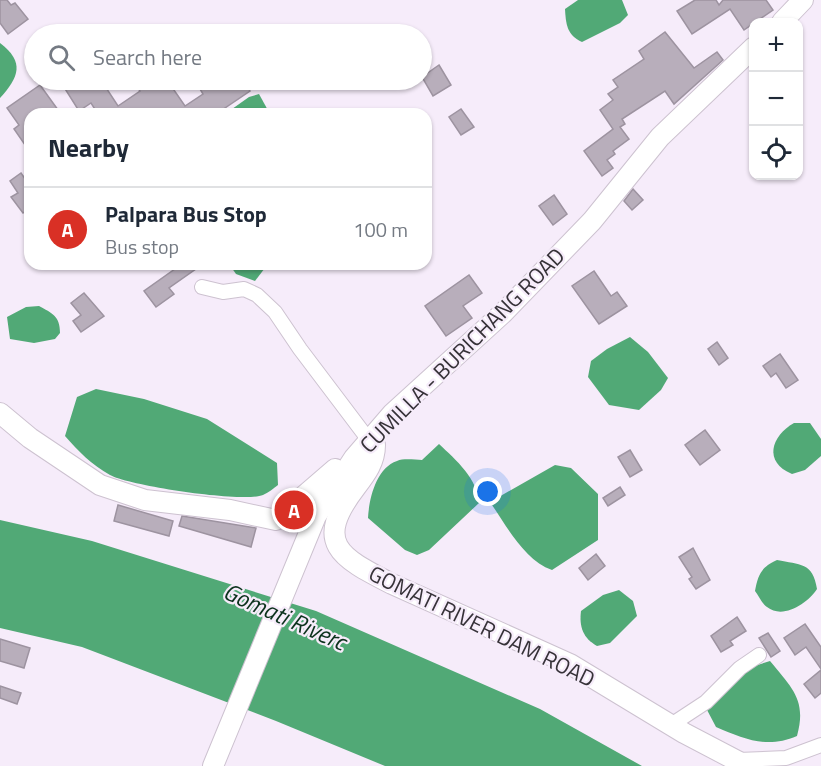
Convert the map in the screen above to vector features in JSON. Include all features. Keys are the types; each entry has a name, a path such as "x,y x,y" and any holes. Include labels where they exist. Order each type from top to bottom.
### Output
{"main road":[{"path":"786,18 803,0"},
{"name":"CUMILLA - BURICHANG ROAD","path":"213,766 323,503 368,439 503,313 592,221 660,136 749,51"},
{"path":"0,413 30,438 100,485 145,500 230,510 276,520 368,439"},
{"name":"GOMATI RIVER DAM ROAD","path":"368,439 375,446 370,466 340,510 333,530 336,546 344,554 365,570 393,584 570,664 671,725 741,763"}],"street":[{"path":"201,287 223,292 244,289 258,296 275,312 368,439"},
{"path":"671,725 706,702 740,668 759,655"},
{"path":"741,763 786,758 821,745"}],"water":[{"path":"578,0 622,0 628,15 620,23 582,42 570,33 565,15 565,9"},
{"path":"0,43 13,57 16,70 12,83 0,98"},
{"path":"259,94 267,108 233,108 249,97"},
{"path":"233,270 263,270 255,281 236,274"},
{"path":"39,306 51,313 59,323 60,333 55,339 34,343 10,339 7,317 26,307"},
{"path":"630,337 648,352 668,378 661,390 639,410 609,405 588,377 591,361 607,349"},
{"path":"96,389 144,399 207,419 277,463 278,485 263,495 234,497 162,488 110,475 97,467 65,436 77,397"},
{"path":"794,423 810,423 821,439 821,456 805,470 792,474 777,463 774,449 780,435"},
{"path":"439,444 459,463 470,478 478,494 479,503 429,550 417,555 405,550 368,518 370,502 375,485 384,470 397,461 422,460"},
{"path":"555,465 571,468 598,494 598,540 552,570 524,550 490,502"},
{"name":"Gomati Riverc","path":"0,520 92,541 316,611 540,709 642,766 385,766 276,721 82,647 0,628"},
{"path":"777,560 799,564 809,569 817,589 808,600 795,608 780,612 767,607 755,591 761,572"},
{"path":"619,590 633,601 637,616 610,643 597,646 583,632 581,611 603,595"},
{"path":"770,661 796,695 800,713 797,736 776,742 756,741 716,727 706,708 742,670"}],"building":[{"path":"0,0 7,0 11,5 15,3 28,19 8,34 0,23"},
{"path":"695,0 716,0 719,5 723,0 766,0 773,10 761,18 749,18 749,27 744,30 730,9 692,34 677,11"},
{"path":"665,32 694,68 717,52 723,60 674,104 665,91 622,119 625,124 620,127 629,139 613,151 615,154 607,160 613,168 602,176 584,151 613,129 600,110 613,100 608,94 618,87 613,80 644,59 639,51"},
{"path":"439,65 451,85 433,96 430,90 432,90 432,70"},
{"path":"33,90 44,90 57,108 24,108 24,143 14,129 19,125 7,108"},
{"path":"66,90 108,90 118,106 139,90 174,90 185,106 203,94 201,90 250,91 225,108 94,108 91,103 84,108 77,108"},
{"path":"461,109 474,127 461,135 449,117"},
{"path":"21,173 24,177 23,213 11,197 18,193 10,181"},
{"path":"633,189 643,200 632,210 624,201"},
{"path":"554,195 567,214 553,225 539,206"},
{"path":"174,270 194,270 169,288 174,294 156,307 144,291"},
{"path":"594,271 611,296 617,292 627,306 599,324 572,286"},
{"path":"469,275 482,293 463,306 472,318 446,336 425,306"},
{"path":"84,293 104,316 81,332 73,321 81,315 71,303"},
{"path":"717,342 728,358 719,365 708,349"},
{"path":"780,354 798,380 786,388 776,373 771,377 763,366"},
{"path":"705,430 720,450 700,465 685,445"},
{"path":"630,450 642,470 630,477 618,457"},
{"path":"620,487 625,495 608,506 603,498"},
{"path":"118,505 173,521 169,536 114,521"},
{"path":"182,516 256,528 251,547 179,526"},
{"path":"693,548 710,580 696,589 689,579 692,577 679,557"},
{"path":"596,554 605,566 588,580 579,568"},
{"path":"737,617 746,631 730,641 733,645 721,652 711,636"},
{"path":"805,624 821,647 821,669 806,647 795,655 784,638"},
{"path":"768,633 780,651 771,657 759,638"},
{"path":"0,639 30,648 24,668 0,661"},
{"path":"821,670 821,693 815,698 804,684"},
{"path":"0,686 21,693 17,704 0,698"}],"place":[{"name":"Palpara Bus Stop","path":"294,510"}]}
